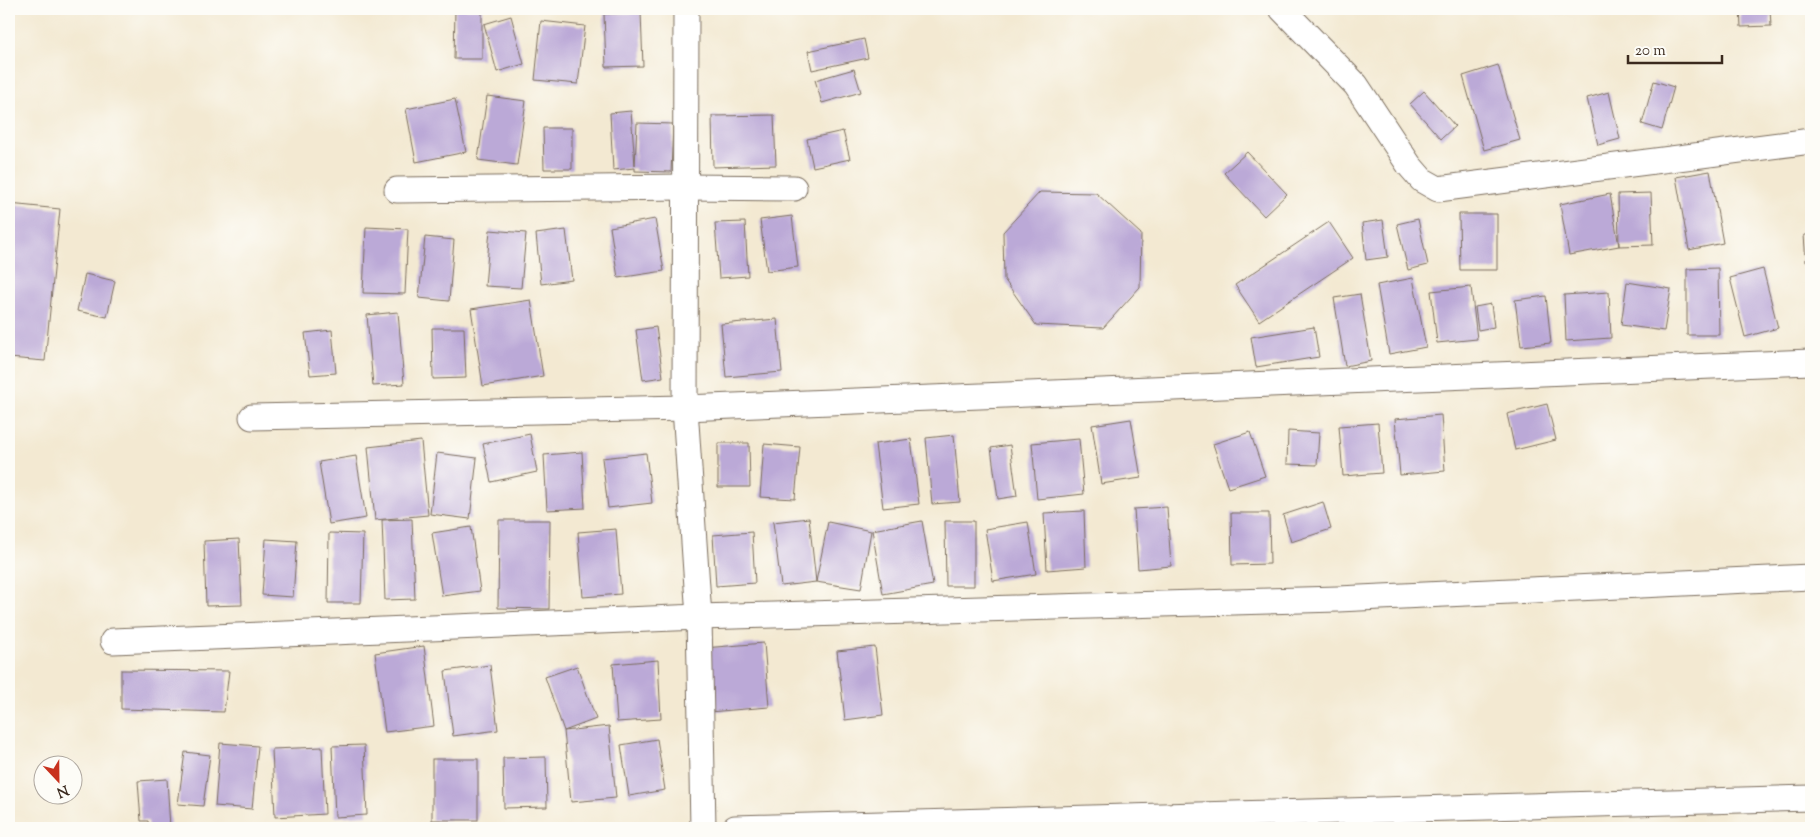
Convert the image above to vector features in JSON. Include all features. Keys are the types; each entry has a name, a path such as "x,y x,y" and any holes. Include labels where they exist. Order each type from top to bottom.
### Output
{"street":[{"path":"686,9 685,408 699,617 703,828"},
{"path":"1282,9 1356,85 1409,165 1422,180 1438,189 1811,141"},
{"path":"397,190 686,187 794,188"},
{"path":"252,418 685,408 1811,362"},
{"path":"114,641 699,617 1338,599 1811,577"},
{"path":"735,828 1811,798"}],"building":[{"path":"455,9 482,9 482,59 454,59"},
{"path":"1740,9 1770,9 1771,26 1741,27"},
{"path":"641,13 643,66 606,67 604,14"},
{"path":"511,16 524,64 497,72 484,24"},
{"path":"541,21 585,26 578,84 535,80"},
{"path":"864,39 868,58 812,70 808,51"},
{"path":"1498,65 1520,140 1484,150 1463,76"},
{"path":"854,69 861,92 822,103 815,80"},
{"path":"1654,81 1674,87 1662,130 1642,124"},
{"path":"1424,91 1455,126 1441,139 1410,104"},
{"path":"1609,92 1620,139 1598,145 1587,98"},
{"path":"487,96 526,101 517,165 478,160"},
{"path":"455,99 466,152 416,162 406,109"},
{"path":"631,111 635,166 637,123 673,124 671,172 635,171 635,168 613,170 610,113"},
{"path":"774,115 776,165 713,167 712,116"},
{"path":"543,128 572,128 572,169 544,169"},
{"path":"843,131 850,159 813,167 807,139"},
{"path":"1247,152 1287,194 1264,216 1224,173"},
{"path":"1710,171 1723,243 1689,250 1676,177"},
{"path":"1040,192 1096,193 1141,234 1140,287 1103,328 1036,325 1004,279 1003,232"},
{"path":"1651,193 1653,245 1619,246 1618,194"},
{"path":"1610,194 1619,246 1569,255 1560,204"},
{"path":"9,204 60,209 45,361 9,358"},
{"path":"1459,214 1497,214 1497,270 1460,270"},
{"path":"792,216 798,267 767,271 760,220"},
{"path":"655,219 664,271 618,278 610,227"},
{"path":"1418,219 1428,265 1408,270 1397,224"},
{"path":"1383,220 1388,257 1366,260 1362,223"},
{"path":"745,222 748,276 719,278 715,223"},
{"path":"1329,222 1353,258 1259,321 1235,285"},
{"path":"366,227 408,229 405,294 363,293"},
{"path":"490,230 526,233 521,288 485,286"},
{"path":"566,230 572,280 541,284 536,234"},
{"path":"1804,235 1811,235 1811,261 1806,262"},
{"path":"425,237 454,240 449,301 419,298"},
{"path":"1718,268 1719,335 1687,335 1687,269"},
{"path":"1763,269 1778,328 1745,337 1730,278"},
{"path":"85,274 115,281 107,317 77,311"},
{"path":"1413,278 1426,347 1389,354 1377,285"},
{"path":"1627,282 1671,289 1664,331 1621,325"},
{"path":"1471,287 1477,339 1437,343 1431,291"},
{"path":"1609,292 1611,338 1566,341 1564,295"},
{"path":"1360,294 1371,361 1345,366 1334,298"},
{"path":"1546,296 1551,343 1521,346 1515,300"},
{"path":"531,300 543,376 483,386 471,309"},
{"path":"1491,304 1494,327 1478,330 1475,307"},
{"path":"398,312 404,384 373,386 367,315"},
{"path":"777,319 782,372 726,377 721,324"},
{"path":"656,327 663,377 643,380 636,330"},
{"path":"1314,327 1319,357 1256,367 1251,337"},
{"path":"432,328 464,328 466,378 433,379"},
{"path":"332,330 336,373 310,375 305,333"},
{"path":"1547,404 1556,440 1515,450 1507,414"},
{"path":"1441,415 1445,471 1400,475 1395,419"},
{"path":"1131,419 1141,478 1101,484 1092,425"},
{"path":"1378,423 1382,473 1343,476 1339,426"},
{"path":"1288,431 1319,433 1317,465 1287,464"},
{"path":"1250,432 1265,476 1228,488 1213,444"},
{"path":"530,434 537,472 491,482 483,444"},
{"path":"954,435 960,502 932,504 926,438"},
{"path":"911,439 919,504 883,508 875,444"},
{"path":"1079,439 1084,494 1037,499 1032,443"},
{"path":"421,441 428,515 375,520 368,447"},
{"path":"718,443 749,443 750,487 718,487"},
{"path":"764,444 800,447 795,499 760,497"},
{"path":"1010,445 1017,496 998,499 991,448"},
{"path":"582,452 585,508 547,510 544,455"},
{"path":"437,453 477,458 470,519 430,514"},
{"path":"646,453 652,503 608,508 602,458"},
{"path":"356,456 366,518 329,524 319,462"},
{"path":"1323,502 1331,529 1291,542 1283,515"},
{"path":"1167,507 1171,566 1138,569 1134,509"},
{"path":"1084,511 1086,567 1047,570 1044,513"},
{"path":"1231,513 1269,513 1270,564 1232,565"},
{"path":"809,518 816,582 781,586 773,522"},
{"path":"412,519 415,599 385,600 382,520"},
{"path":"499,520 550,520 549,609 498,608"},
{"path":"922,521 933,585 883,594 872,530"},
{"path":"945,521 974,521 974,586 946,586"},
{"path":"828,522 871,531 861,589 816,582"},
{"path":"1028,522 1036,574 993,581 985,529"},
{"path":"471,527 480,591 442,596 432,533"},
{"path":"616,529 621,594 583,597 578,532"},
{"path":"752,532 755,583 716,586 713,535"},
{"path":"329,533 363,534 361,603 328,603"},
{"path":"239,539 242,605 206,606 204,541"},
{"path":"266,539 297,541 293,597 262,595"},
{"path":"764,643 769,707 709,712 704,648"},
{"path":"424,646 434,726 385,732 375,653"},
{"path":"875,647 883,715 845,720 837,651"},
{"path":"658,660 661,719 617,722 613,664"},
{"path":"490,665 498,730 453,736 445,671"},
{"path":"577,666 596,719 564,731 545,677"},
{"path":"121,670 229,671 224,712 121,709"},
{"path":"609,726 616,798 571,802 564,731"},
{"path":"657,739 665,790 629,796 621,745"},
{"path":"220,743 258,746 252,809 215,806"},
{"path":"364,745 367,815 335,817 332,746"},
{"path":"322,747 325,814 275,817 272,749"},
{"path":"185,752 210,755 203,806 178,804"},
{"path":"546,757 547,807 504,808 503,758"},
{"path":"432,759 478,759 478,820 432,820"},
{"path":"167,779 170,828 149,828 148,821 141,821 138,781"}]}
